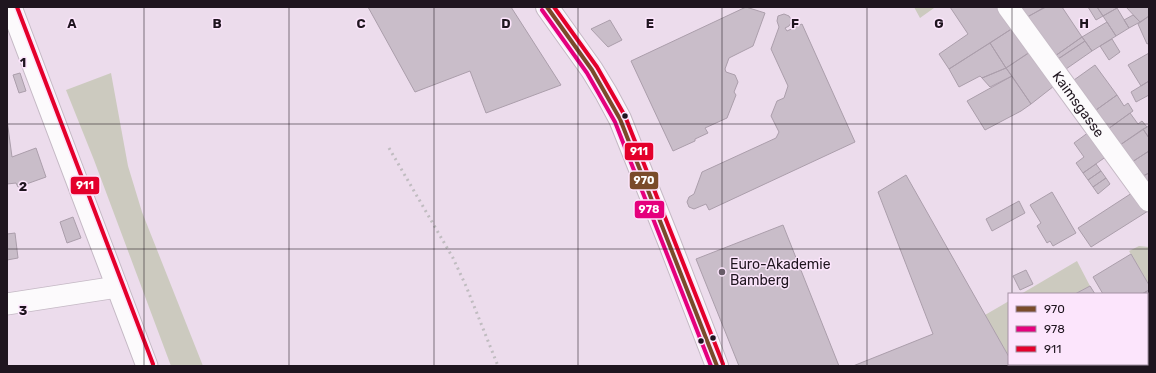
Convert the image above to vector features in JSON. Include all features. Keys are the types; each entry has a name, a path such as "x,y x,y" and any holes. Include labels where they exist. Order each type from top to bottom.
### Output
{"street":[{"path":"11,7 147,366"},
{"path":"547,7 592,70 620,118 717,366"},
{"name":"Kaimsgasse","path":"1008,7 1149,201"},
{"path":"7,304 117,287"}],"shaded area":[{"path":"914,7 933,7 934,8 920,18"},
{"path":"111,73 128,166 142,212 203,366 171,366 94,160 66,90"},
{"path":"1139,246 1149,247 1149,285 1129,251"},
{"path":"1077,261 1090,286 1077,293 1023,293"},
{"path":"1008,302 1008,355 985,315"},
{"path":"1136,365 1137,366 1087,366"}],"building":[{"path":"368,7 511,7 561,85 486,113 470,71 415,92"},
{"path":"746,7 765,13 753,46 729,58 725,69 726,72 735,75 738,82 734,92 736,95 727,118 705,128 708,133 695,139 695,141 673,151 631,61"},
{"path":"950,7 999,7 1013,28 949,69 939,54 968,34"},
{"path":"1016,7 1043,7 1043,8 1024,19"},
{"path":"1046,7 1062,7 1082,37 1055,56 1027,17"},
{"path":"1088,7 1097,7 1103,16 1096,20"},
{"path":"1097,7 1116,7 1117,8 1103,16"},
{"path":"1126,7 1149,7 1149,16 1140,22"},
{"path":"1117,8 1129,28 1116,36 1103,16"},
{"path":"784,14 789,16 792,21 789,26 785,28 787,31 802,24 855,142 709,210 706,204 694,209 689,207 687,202 689,197 694,194 702,172 776,138 779,132 771,116 777,101 784,98 788,86 771,49 779,27 777,21 778,16"},
{"path":"1133,15 1140,22 1129,28 1124,20"},
{"path":"1149,16 1149,43 1147,44 1138,24"},
{"path":"610,20 622,40 608,47 591,29"},
{"path":"1107,22 1116,36 1092,51 1082,37"},
{"path":"1013,28 1030,52 1006,68 990,43"},
{"path":"1082,37 1085,41 1058,59 1055,56"},
{"path":"1112,39 1120,52 1109,60 1100,46"},
{"path":"1085,41 1092,51 1066,69 1058,59"},
{"path":"990,43 1006,68 982,78 980,76 959,87 949,69"},
{"path":"1030,52 1054,86 1031,104 1006,68"},
{"path":"1149,53 1149,81 1141,86 1128,65"},
{"path":"1095,65 1117,95 1096,110 1074,80"},
{"path":"1006,68 1012,76 990,87 982,78"},
{"path":"20,73 26,91 19,93 13,75"},
{"path":"1012,76 1031,104 985,130 967,101"},
{"path":"1149,81 1149,95 1136,102 1131,92"},
{"path":"1117,95 1124,106 1128,103 1133,111 1108,129 1096,110"},
{"path":"1130,113 1138,124 1142,121 1147,127 1120,145 1108,129"},
{"path":"7,120 12,157 36,148 46,177 18,187 16,183 7,184"},
{"path":"1149,126 1149,138 1143,129"},
{"path":"1143,129 1149,138 1149,151 1132,162 1120,145"},
{"path":"1089,132 1107,156 1083,173 1076,163 1084,157 1074,143"},
{"path":"1149,151 1149,173 1143,176 1132,162"},
{"path":"1096,164 1101,171 1088,180 1083,173"},
{"path":"1101,171 1106,178 1093,187 1088,180"},
{"path":"1149,173 1149,185 1143,176"},
{"path":"906,175 1008,355 1008,365 1014,366 853,366 933,334 878,192"},
{"path":"1106,178 1110,184 1098,194 1093,187"},
{"path":"1135,191 1148,211 1091,247 1078,228"},
{"path":"1052,192 1076,233 1053,246 1050,241 1047,243 1037,226 1041,223 1030,205"},
{"path":"1019,201 1025,213 992,231 986,219"},
{"path":"73,217 81,238 67,243 60,222"},
{"path":"783,225 839,366 739,366 696,259"},
{"path":"15,233 18,258 7,260 7,234"},
{"path":"1131,254 1149,285 1149,290 1144,293 1102,293 1093,277"},
{"path":"1026,270 1033,284 1020,290 1013,276"},
{"path":"1090,286 1094,293 1077,293"},
{"path":"1149,290 1148,318 1148,293 1144,293"},
{"path":"1148,318 1149,318 1148,346"},
{"path":"1148,360 1149,366 1136,366 1148,365"},
{"path":"1040,365 1078,365 1076,366"}],"railway":[{"path":"389,148 453,258 466,286 498,366"}],"transit line":[{"name":"911","path":"17,7 153,364"},
{"name":"970","path":"547,7 592,70 620,119 717,366"},
{"name":"911","path":"554,7 597,67 625,116 723,364"},
{"name":"978","path":"542,10 587,73 615,122 711,366"}],"place":[{"name":"Euro-Akademie Bamberg","path":"722,272"}]}
